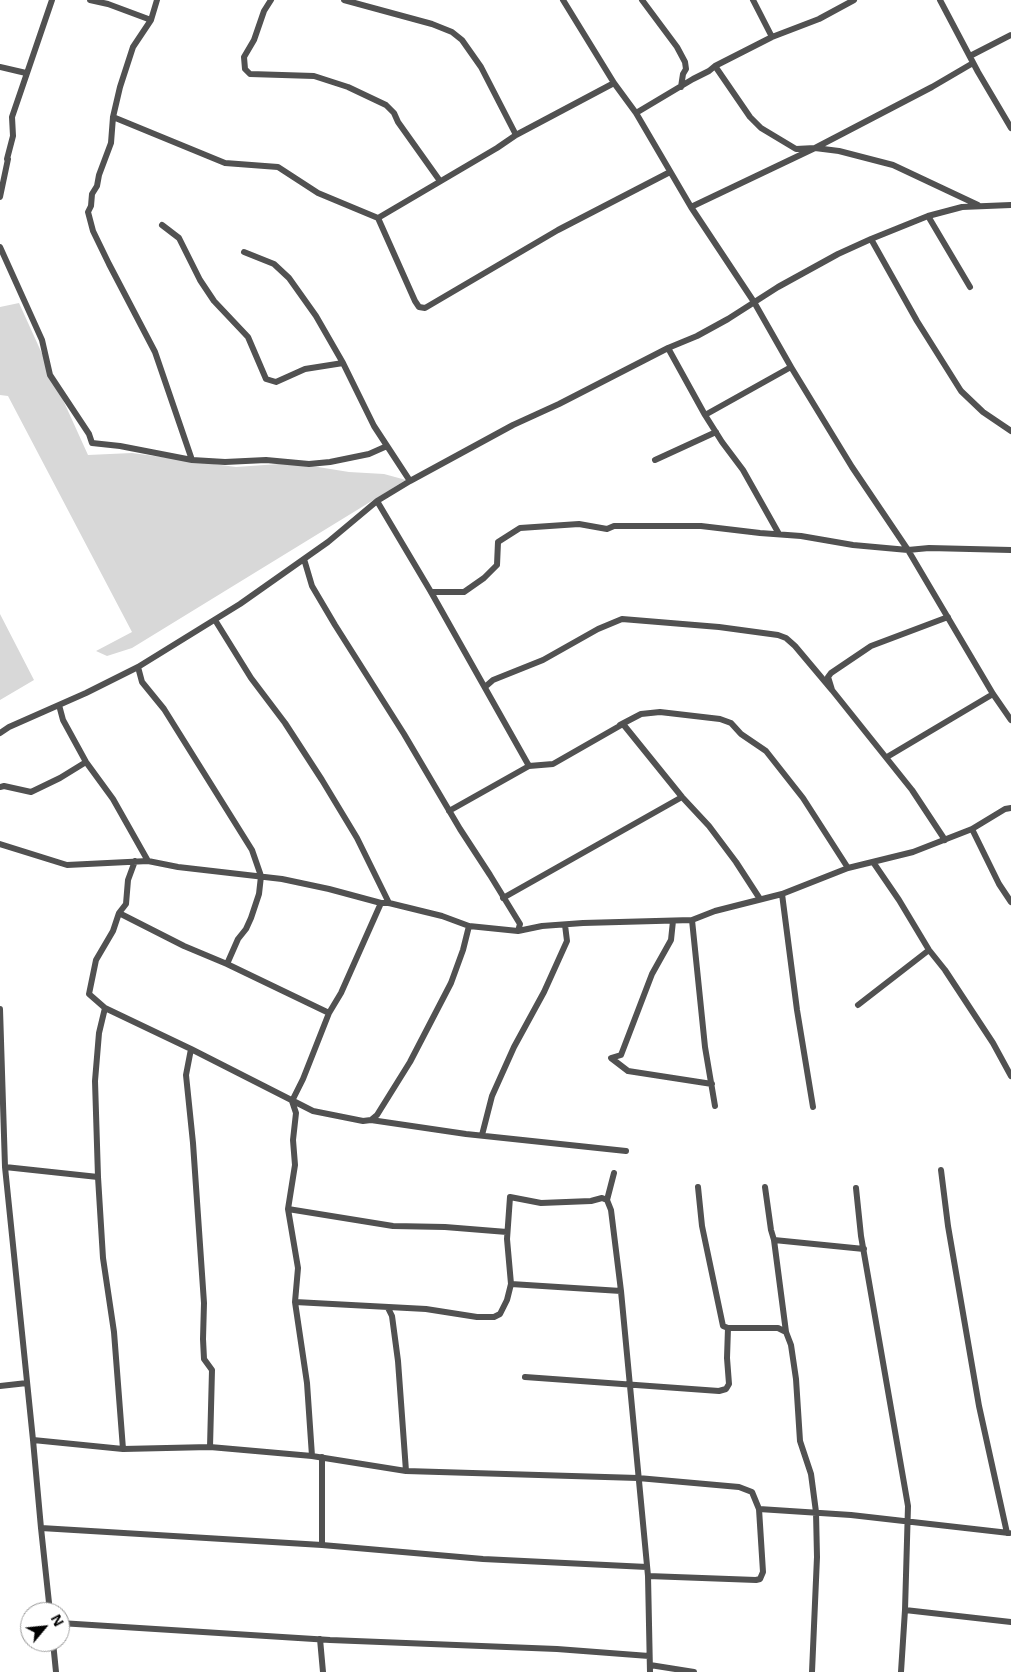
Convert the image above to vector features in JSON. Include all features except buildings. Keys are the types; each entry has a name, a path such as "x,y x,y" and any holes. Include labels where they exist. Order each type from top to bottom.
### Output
{"street":[{"path":"0,197 8,159 3,158 12,136 12,117 52,0"},
{"path":"90,0 108,4 151,20"},
{"path":"158,0 151,20 132,47 113,116 111,144 97,186 92,194 91,206 88,212 93,231 109,264 156,352 192,460"},
{"path":"271,0 264,10 254,40 244,57 245,69 250,74 314,76 348,87 386,105 394,113 398,122 440,181"},
{"path":"344,0 432,24 452,32 462,40 481,67 516,135"},
{"path":"564,0 614,83 636,113 691,207 754,302 790,367 852,467 908,550 993,694 1011,720"},
{"path":"642,0 677,47 685,62 686,69 683,74 681,87"},
{"path":"753,0 772,37"},
{"path":"636,113 715,66 772,37 819,19 854,0"},
{"path":"940,0 973,63 1011,128"},
{"path":"970,56 1011,35"},
{"path":"691,207 815,148 932,87 973,63"},
{"path":"715,66 760,128 796,149 815,148 840,151 893,165 981,206"},
{"path":"0,67 26,73"},
{"path":"378,218 516,135 614,83"},
{"path":"113,116 224,163 278,167 318,193 378,218 415,302 419,307 424,308 558,230 670,172"},
{"path":"952,193 962,207"},
{"path":"0,733 9,727 138,667 215,620 328,542 377,501 410,481 513,425 668,348 697,336 838,254 871,238 928,216 962,207 1011,205"},
{"path":"928,216 970,287"},
{"path":"162,225 179,238 200,280 214,301 248,337 266,379 276,382 306,369 342,363"},
{"path":"871,238 916,321 961,391 983,412 1011,431"},
{"path":"0,247 42,340 50,375 89,434 92,443 192,460 225,462 266,460 308,464 330,462 369,454 387,446"},
{"path":"244,252 274,264 289,278 316,316 374,426 410,481"},
{"path":"668,348 705,414 742,470 779,534"},
{"path":"705,414 790,367"},
{"path":"655,460 716,432"},
{"path":"377,501 431,592 529,766"},
{"path":"431,592 464,592 484,578 497,565 498,542 520,528 579,524 607,530 614,526 701,526 801,536 853,545 908,550 929,548 1011,550"},
{"path":"304,559 312,586 335,626 404,734 449,811 520,924 518,931"},
{"path":"832,690 828,677 831,673 871,646 948,617"},
{"path":"485,688 493,680 543,660 598,629 622,619 778,635 786,638 795,646 887,757 946,840"},
{"path":"215,620 251,678 285,723 322,780 356,838 390,903"},
{"path":"138,667 142,682 164,709 252,850 260,876 259,894 251,918 246,929 238,939 227,964"},
{"path":"887,757 993,694"},
{"path":"59,705 63,720 86,762 113,798 148,861"},
{"path":"449,811 529,766 553,764 641,714 660,712 720,719 731,723 741,734 766,751 803,798 848,868"},
{"path":"615,728 623,724 682,797 709,826 736,862 760,899"},
{"path":"0,787 4,786 31,792 60,778 86,762"},
{"path":"504,898 682,797"},
{"path":"0,844 67,865 148,861 178,867 260,876 329,888 381,903 390,903 442,916 469,926 518,931 542,926 692,920 714,912 782,894 848,868 913,852 972,829 1005,809 1011,808"},
{"path":"972,829 1011,902"},
{"path":"135,861 128,880 126,904 119,913 113,931 96,960 90,994 104,1008 191,1049 313,1111 362,1121 371,1120 626,1151"},
{"path":"873,862 899,900 929,950 945,970 993,1043 1011,1076"},
{"path":"782,894 797,1010 814,1107"},
{"path":"312,1456 307,1382 295,1302 298,1268 288,1209 294,1165 293,1140 296,1113 292,1101 303,1079 329,1013 341,993 381,903"},
{"path":"119,913 184,946 227,964 329,1013"},
{"path":"692,920 705,1047 715,1106"},
{"path":"673,921 671,940 652,974 620,1055 611,1058 628,1071 712,1084"},
{"path":"482,1135 492,1096 510,1055 544,992 567,942 565,925"},
{"path":"371,1120 377,1115 410,1062 451,982 463,950 469,926"},
{"path":"858,1005 929,950"},
{"path":"104,1008 99,1033 95,1081 98,1177 103,1258 114,1332 123,1449"},
{"path":"0,1009 5,1166 49,1602"},
{"path":"191,1049 186,1075 193,1143 204,1303 204,1359 212,1370 210,1447"},
{"path":"5,1166 98,1177"},
{"path":"759,1509 816,1512 1009,1533 979,1406 948,1226 941,1170"},
{"path":"614,1172 607,1200 611,1210 621,1292 648,1576 650,1669 694,1672"},
{"path":"698,1187 702,1226 723,1326 728,1328 778,1328 786,1332"},
{"path":"765,1187 786,1332 794,1362 800,1441 811,1474 816,1512 817,1566 812,1672"},
{"path":"856,1188 864,1249 908,1506 901,1672"},
{"path":"295,1302 426,1309 477,1318 494,1317 500,1314 507,1300 511,1284 507,1232 510,1197 541,1203 591,1201 602,1198 607,1200"},
{"path":"288,1209 393,1226 444,1227 507,1232"},
{"path":"774,1240 864,1249"},
{"path":"511,1284 621,1292"},
{"path":"388,1308 392,1316 398,1361 406,1471"},
{"path":"525,1377 719,1391 726,1389 729,1384 727,1358 728,1328"},
{"path":"0,1386 27,1383"},
{"path":"33,1440 123,1449 210,1447 322,1457 406,1471 638,1478 746,1489 752,1492 759,1509 763,1572 760,1579 648,1576"},
{"path":"322,1457 322,1545"},
{"path":"41,1528 322,1545 483,1559 647,1567"},
{"path":"905,1610 1011,1622"},
{"path":"70,1624 320,1639 557,1649 649,1656"},
{"path":"320,1639 323,1672"},
{"path":"54,1652 56,1672"}],"shaded area":[{"path":"19,303 88,455 132,453 236,467 293,463 349,472 384,474 406,480 132,648 107,656 96,651 132,632 8,396 0,395 0,307"},
{"path":"0,614 34,680 0,700"}]}
